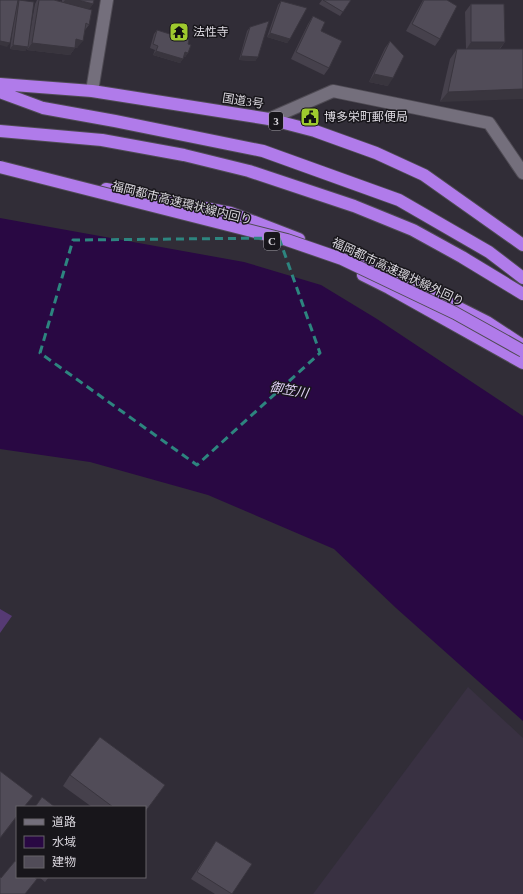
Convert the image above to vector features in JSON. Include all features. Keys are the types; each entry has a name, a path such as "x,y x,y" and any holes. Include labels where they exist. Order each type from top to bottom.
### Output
{"highway":[{"name":"国道3号","path":"0,84 92,91 269,119 315,131 376,153 424,175 523,245"},
{"path":"0,92 43,108 263,151 399,200 489,252 523,278"},
{"path":"0,131 102,140 184,155 249,171 354,206 413,230 462,257 523,294"},
{"path":"0,168 231,213 388,272 487,322 523,346"},
{"name":"福岡都市高速環状線外回り","path":"0,168 287,240 342,259 455,313 523,351"},
{"name":"福岡都市高速環状線内回り","path":"0,171 184,217 301,249 332,261 389,288 523,363"}],"street":[{"path":"92,91 107,0"},
{"path":"269,119 333,91 489,123 523,173"}],"highlighted area":[{"path":"279,238 320,353 197,465 40,353 73,240"}],"shaded area":[{"path":"0,609 12,616 0,633"},
{"path":"468,687 523,738 523,894 313,894"}],"water":[{"name":"御笠川","path":"0,218 244,262 321,285 377,319 523,416 523,721 396,608 334,549 208,495 90,462 0,449"}],"building":[{"path":"0,0 18,0 10,43 0,41"},
{"path":"19,0 34,2 28,47 13,45"},
{"path":"39,0 54,0 92,10 89,25 86,23 83,41 76,39 75,48 32,43"},
{"path":"78,0 94,0 93,4"},
{"path":"323,0 351,0 343,12"},
{"path":"424,0 447,0 457,6 440,39 412,24"},
{"path":"281,1 307,8 290,39 270,33"},
{"path":"471,4 504,4 505,42 471,42"},
{"path":"313,16 325,22 321,31 342,41 329,68 296,52"},
{"path":"269,21 258,57 241,56 250,27"},
{"path":"157,30 189,40 188,44 191,45 188,53 185,52 183,59 156,51 158,46 153,44"},
{"path":"390,41 404,56 393,78 374,74"},
{"path":"457,49 523,49 523,89 448,92"},
{"path":"100,737 165,785 146,811 146,806 112,806 70,775"},
{"path":"0,771 33,796 25,806 16,806 16,817 0,838"},
{"path":"42,797 54,806 36,806"},
{"path":"216,841 252,864 232,894 197,872"},
{"path":"15,861 16,878 37,879 25,894 0,894 0,877 1,878"}],"place":[{"name":"法性寺","path":"179,32"},
{"name":"博多栄町郵便局","path":"310,117"}]}
